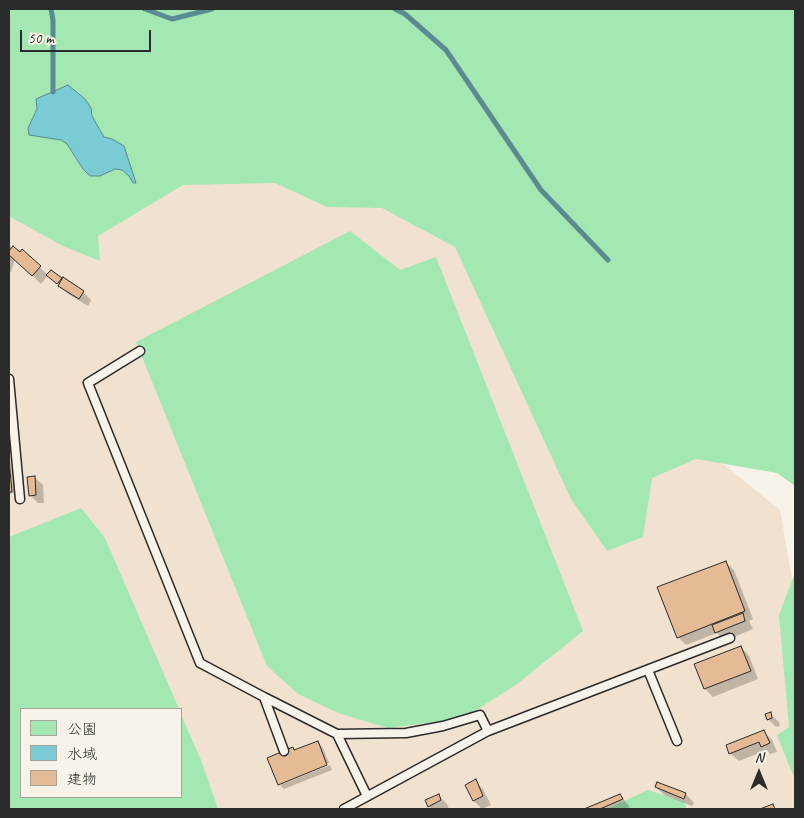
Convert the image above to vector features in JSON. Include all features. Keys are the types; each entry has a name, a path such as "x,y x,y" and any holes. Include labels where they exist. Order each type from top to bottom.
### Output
{"lane":[{"path":"140,351 88,383 200,663 264,698 337,734 406,734 480,715 488,731"},
{"path":"9,379 20,499"},
{"path":"344,809 488,731 730,638"},
{"path":"648,670 677,741"},
{"path":"264,698 284,751"},
{"path":"337,734 367,796"}],"shaded area":[{"path":"9,162 356,166 780,510 795,596 795,809 9,809"}],"green space":[{"path":"9,9 795,9 795,486 777,473 696,459 652,478 643,537 607,551 571,499 455,247 382,208 327,207 275,183 183,185 98,236 100,261 63,246 9,216"},
{"path":"350,231 400,270 436,257 583,631 517,684 475,711 444,721 388,728 338,713 298,694 267,666 136,342"},
{"path":"81,508 105,538 179,708 20,708 20,798 182,798 182,717 201,760 218,809 9,809 9,537"},
{"path":"795,573 795,780 777,735 789,727 779,615"},
{"path":"648,790 684,802 687,809 607,809"}],"water":[{"path":"68,85 85,99 104,137 124,146 136,183 133,183 122,170 115,169 100,176 90,176 83,169 67,144 61,140 29,135 28,128 37,109 36,99"}],"building":[{"path":"13,246 20,252 22,249 41,266 32,276 9,255 9,251"},
{"path":"51,270 62,278 57,284 46,275"},
{"path":"63,277 84,291 79,299 58,286"},
{"path":"9,461 12,492 9,492"},
{"path":"35,476 36,495 29,496 27,477"},
{"path":"726,561 745,611 677,638 657,587"},
{"path":"743,613 745,621 715,633 712,625"},
{"path":"741,646 751,671 704,689 694,664"},
{"path":"771,712 772,718 767,720 765,714"},
{"path":"764,730 770,743 761,747 759,742 729,754 726,745"},
{"path":"318,741 327,765 278,785 267,758 293,747 294,750"},
{"path":"476,779 483,796 473,801 465,785"},
{"path":"657,782 686,793 684,799 655,787"},
{"path":"439,794 441,800 428,807 425,800"},
{"path":"620,794 623,799 600,809 584,809"},
{"path":"773,804 775,809 760,809"}],"waterway":[{"path":"51,9 53,20 53,92"},
{"path":"145,9 172,19 212,9"},
{"path":"395,9 405,14 446,50 541,190 608,260"}]}
